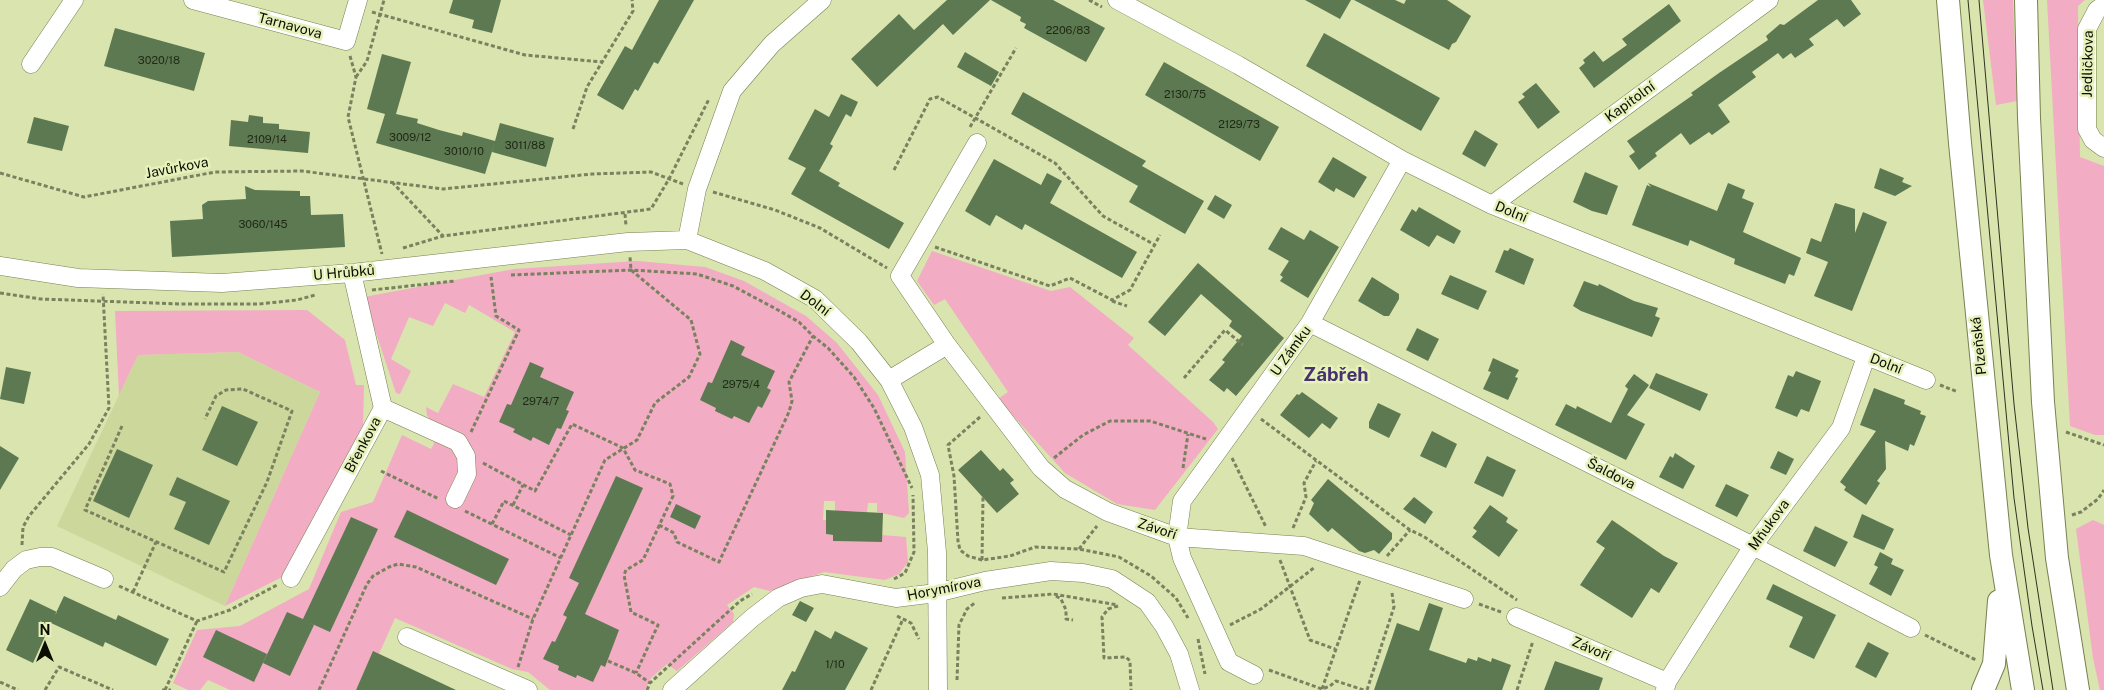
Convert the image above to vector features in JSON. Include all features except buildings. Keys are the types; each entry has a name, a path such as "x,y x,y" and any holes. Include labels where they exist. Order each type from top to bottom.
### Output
{"main road":[{"name":"Plzeňská","path":"1948,0 1960,153 2001,555 2023,690"},
{"path":"2026,0 2029,118 2043,402 2057,558 2078,690"},
{"path":"1983,690 1994,664 1996,652 2001,555"}],"street":[{"path":"31,64 74,0"},
{"name":"Tarnavova","path":"193,0 346,40"},
{"path":"687,240 697,189 732,91 772,44 822,0"},
{"name":"Kapitolní","path":"1492,205 1769,0"},
{"path":"346,40 357,4"},
{"name":"Dolní","path":"1111,4 1238,65 1402,160 1492,205 1926,380"},
{"name":"Jedličkova","path":"2104,5 2097,10 2087,29 2087,130 2094,140 2104,148"},
{"path":"900,276 977,143"},
{"name":"U Zámku","path":"1177,537 1182,501 1310,324 1402,160"},
{"name":"Dolní","path":"687,240 765,271 815,299 860,342 889,380 913,427 930,476 937,552 938,690"},
{"name":"U Hrůbků","path":"0,266 78,278 222,283 352,273 628,242 687,240"},
{"name":"Břenkova","path":"291,578 383,408 352,273"},
{"name":"Závoří","path":"900,276 992,406 1041,468 1065,489 1108,512 1177,537 1304,546 1464,599"},
{"name":"Šaldova","path":"1310,324 1753,546 1911,628"},
{"path":"889,380 947,345"},
{"name":"Mňukova","path":"1666,686 1753,546 1841,428 1866,357"},
{"path":"383,408 458,442 466,456 467,474 454,501"},
{"path":"1177,537 1182,558 1223,633 1229,662 1257,671"},
{"path":"0,587 14,569 26,560 52,557 104,579"},
{"name":"Horymírova","path":"672,690 752,618 778,598 801,588 822,584 896,598 936,593 985,580 1051,571 1083,573 1112,579 1147,602 1164,626 1178,654 1190,690"},
{"name":"Závoří","path":"1517,609 1538,627 1666,686"},
{"path":"407,638 521,686"}],"path":[{"path":"382,254 348,117 356,77 367,61 384,0"},
{"path":"573,130 587,87 633,11 632,0"},
{"path":"1089,0 1111,4"},
{"path":"357,4 380,14 525,55 602,62"},
{"path":"346,40 356,77"},
{"path":"977,143 965,136 1016,48"},
{"path":"391,182 442,236 625,214 651,209 669,179 712,93"},
{"path":"894,170 930,99 938,98 1055,163 1103,216 1155,245"},
{"name":"Javůrkova","path":"0,173 84,197 215,172 302,171 442,189 592,174 651,172 697,189 734,197 775,210 820,228 900,276"},
{"path":"521,686 533,619 605,460 637,440 655,403 689,378 700,354 691,320 631,270 625,214"},
{"path":"1112,300 1130,290 1160,234"},
{"path":"920,242 1050,286 1070,278 1127,306"},
{"path":"507,275 631,270 697,274 733,286 799,322 812,336 835,355 874,408 912,488 914,552 911,564 900,578 894,615 910,622 920,643"},
{"path":"481,278 499,276"},
{"path":"470,436 472,428 519,330 496,316 491,277"},
{"path":"26,560 22,542 23,527 26,521 89,444 109,408 102,279"},
{"path":"356,292 462,280"},
{"path":"0,293 103,302 259,304 324,294"},
{"path":"1184,378 1226,330 1243,346"},
{"path":"659,525 674,533 677,542 719,562 789,412 792,401 789,382 812,336"},
{"path":"122,426 85,510 224,572 267,482 292,411 242,389 226,390 216,396 205,419"},
{"path":"992,406 948,445 954,476 960,550 968,556 982,560 1010,556 1035,547 1079,549 1119,557 1151,576 1176,598 1191,622"},
{"path":"1248,410 1410,530 1423,536 1517,609"},
{"path":"1041,468 1083,435 1110,421 1150,422 1224,443"},
{"path":"478,466 480,461 535,491 572,424 623,448 635,470 670,484 673,496 642,560 626,570 624,575 631,612 658,626 636,673"},
{"path":"2066,432 2104,445"},
{"path":"1182,476 1188,434"},
{"path":"1225,464 1231,456 1274,543 1289,588 1310,640 1335,649"},
{"path":"1290,534 1306,498 1304,483 1316,461"},
{"path":"381,471 454,501 462,510 561,558"},
{"path":"513,505 523,485"},
{"path":"2068,517 2081,512 2092,504 2104,490"},
{"path":"983,498 982,560 988,598"},
{"path":"492,524 504,501 571,535"},
{"path":"1079,549 1108,512"},
{"path":"1322,688 1335,649 1370,568 1410,530"},
{"path":"133,592 156,542"},
{"path":"1198,640 1223,633 1227,627 1261,609 1328,555"},
{"path":"319,690 367,584 373,576 398,564 416,567 533,619"},
{"path":"884,577 900,578"},
{"path":"104,579 196,621 230,610 291,578"},
{"path":"1257,671 1322,688 1330,686 1336,681 1366,690 1394,607 1391,590"},
{"path":"647,690 650,683 740,600 758,592"},
{"path":"1053,594 1061,599 1066,610 1066,619 1073,620"},
{"path":"957,682 959,626 967,609 978,600 988,598 1053,594 1123,606 1108,609 1102,617 1104,658 1126,657 1130,661 1132,690"},
{"path":"1464,599 1517,609"},
{"path":"871,690 903,619"},
{"path":"162,690 168,689 196,621"},
{"path":"1517,690 1538,627"},
{"path":"1911,628 1981,662"},
{"path":"1197,635 1205,681"},
{"path":"608,661 636,673 650,683"},
{"path":"45,690 59,666 104,688 113,690"},
{"path":"0,682 18,690"}],"shaded area":[{"path":"1983,0 2013,0 2017,101 1996,105"},
{"path":"2047,0 2085,0 2078,6 2080,157 2104,166 2104,435 2095,435 2070,426"},
{"path":"932,251 1051,291 1070,287 1134,338 1128,345 1213,422 1218,429 1155,510 1117,504 1065,473 998,399 1008,392 945,299 934,305 917,281"},
{"path":"637,261 705,267 744,281 806,316 837,343 878,395 905,452 909,513 904,518 877,512 877,503 868,503 867,512 835,511 835,501 824,501 823,520 826,520 826,534 833,535 833,541 882,542 882,535 906,537 908,562 899,574 885,580 824,572 770,591 754,587 727,605 734,614 733,622 677,671 667,664 651,678 645,690 550,690 528,672 512,669 395,618 379,654 373,652 356,690 230,690 208,680 200,690 188,690 173,683 197,630 240,626 309,589 341,512 373,502 402,435 431,449 434,444 432,422 427,415 426,407 438,413 453,384 484,397 515,332 469,305 465,313 445,303 433,326 409,317 391,359 411,371 400,394 396,393 364,297 514,269"},
{"path":"307,310 345,340 356,385 364,385 363,425 284,576 225,606 320,392 238,352 138,355 119,395 115,311"},
{"path":"238,352 320,392 225,606 57,526 138,355"},
{"path":"2093,520 2104,525 2104,690 2100,690 2093,658 2076,529"}],"tram line":[{"path":"1968,0 2014,498 2043,690"},
{"path":"1979,0 2014,404 2028,528 2053,690"}],"district":[{"name":"Zábřeh","path":"1336,375"}]}
